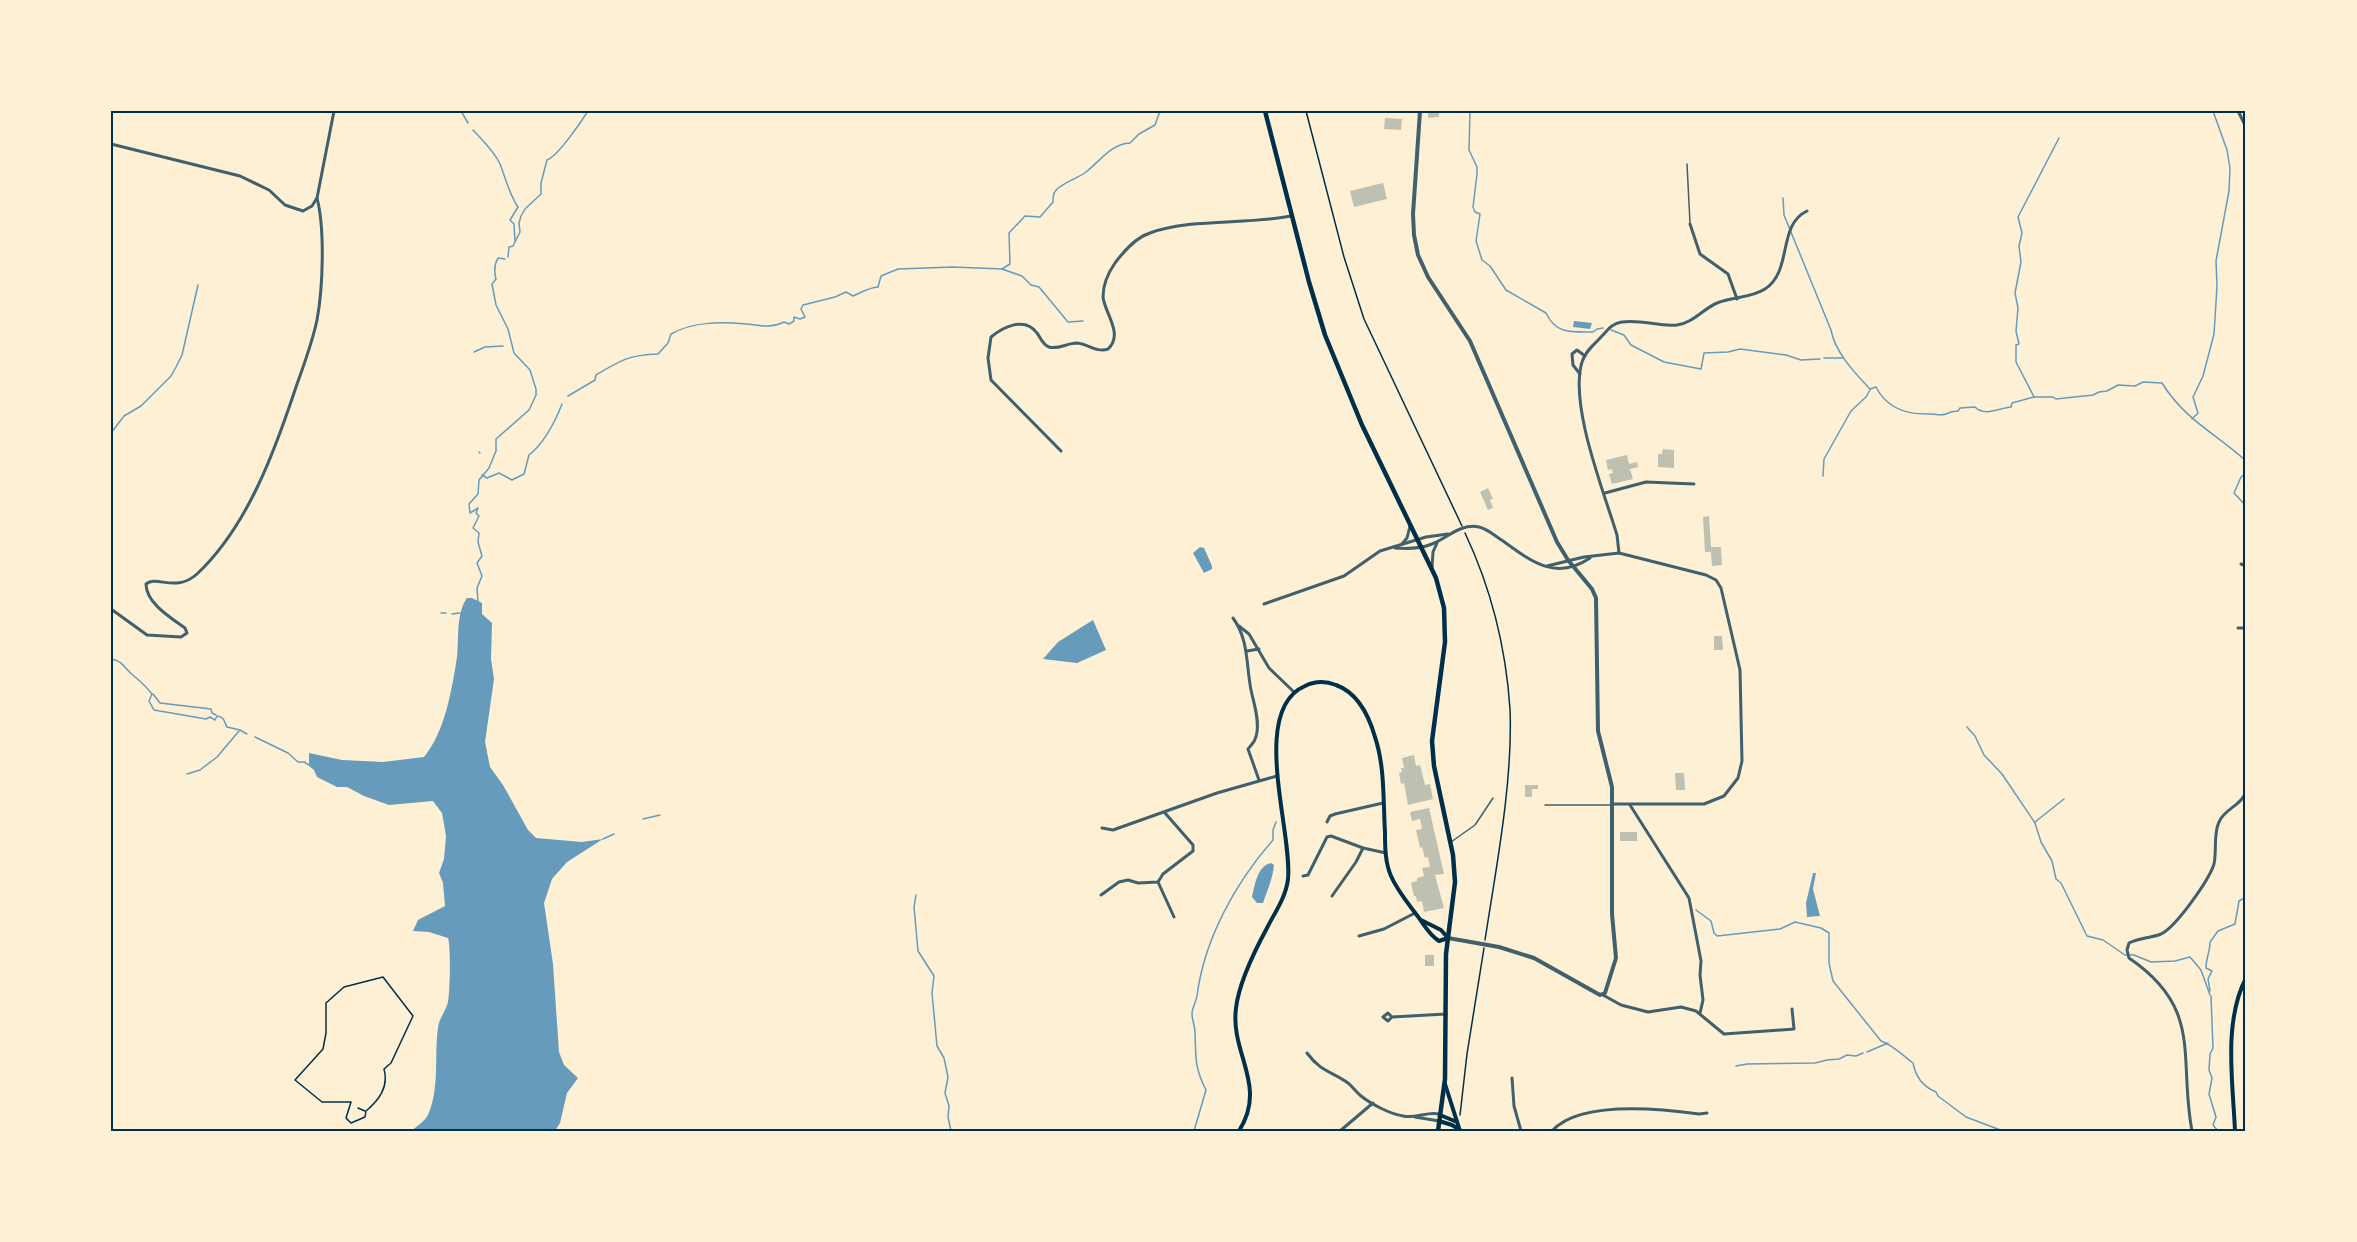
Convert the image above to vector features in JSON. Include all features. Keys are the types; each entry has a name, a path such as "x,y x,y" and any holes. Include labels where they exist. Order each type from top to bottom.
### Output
{"main road":[{"path":"1265,111 1313,298 1337,367 1362,425 1432,569 1443,600 1445,628 1433,723 1432,754 1450,842 1455,882 1448,938 1444,1083 1438,1131"},
{"path":"1239,1131 1249,1110 1251,1091 1237,1032 1236,1008 1250,966 1287,885 1287,858 1277,776 1281,715 1286,700 1294,692 1312,683 1332,683 1347,691 1361,705 1369,718 1378,745 1386,853 1392,879 1434,937 1439,941 1448,938"},
{"path":"1421,920 1441,930 1448,938"},
{"path":"2235,1131 2232,1024 2237,1000 2246,978"},
{"path":"1444,1083 1460,1130"},
{"path":"1440,1115 1458,1122"},
{"path":"1439,1121 1460,1130"}],"street":[{"path":"111,144 240,176 269,190 281,202 303,211 314,204 316,198 334,111"},
{"path":"1420,111 1413,214 1418,255 1431,282 1470,341 1552,531 1568,560 1592,589 1596,600 1598,732 1611,782 1612,914 1616,961 1603,995"},
{"path":"2238,111 2246,127"},
{"path":"111,609 147,635 181,637 187,634 185,628 162,610 149,595 146,584 150,581 179,584 199,572 238,521 273,452 310,347 318,317 321,264 320,213 316,198"},
{"path":"1620,554 1620,545 1582,414 1580,374 1585,356 1613,324 1632,321 1678,325 1715,304 1747,297 1769,286 1782,265 1788,236 1793,225 1800,215 1807,211"},
{"path":"1060,451 991,380 988,358 991,337 1009,326 1020,324 1036,331 1043,343 1050,347 1079,343 1099,350 1108,349 1113,343 1114,335 1104,300 1106,282 1115,264 1138,239 1150,233 1177,228 1292,216"},
{"path":"1690,224 1700,254 1728,274 1737,299"},
{"path":"1580,374 1575,368 1572,354 1577,350 1585,356"},
{"path":"1605,493 1646,482 1694,484"},
{"path":"1397,547 1407,538 1410,524"},
{"path":"1397,547 1421,547 1466,527 1480,527 1528,560 1547,566 1562,569 1574,568 1591,557"},
{"path":"1264,604 1344,576 1373,555 1418,540 1449,534"},
{"path":"1432,569 1434,550 1438,541"},
{"path":"1547,566 1568,560 1620,554 1706,575 1716,580 1722,588 1740,670 1742,763 1738,778 1728,792 1718,800 1704,804 1612,804"},
{"path":"2241,564 2246,566"},
{"path":"1233,618 1249,634 1269,668 1294,692"},
{"path":"1238,624 1247,651 1248,670 1257,713 1255,741 1248,748 1259,780"},
{"path":"2238,628 2246,628"},
{"path":"1247,651 1259,649"},
{"path":"1102,828 1113,830 1259,780 1277,776"},
{"path":"2192,1131 2184,1034 2180,1017 2165,992 2129,958 2127,950 2129,943 2160,934 2169,929 2177,920 2210,874 2220,820 2242,802 2246,792"},
{"path":"1327,822 1330,816 1335,814 1383,803"},
{"path":"1630,805 1688,895 1701,961 1703,1000 1700,1012"},
{"path":"1101,895 1119,882 1128,880 1138,883 1158,882 1171,868 1193,851 1193,845 1165,813"},
{"path":"1303,876 1308,875 1327,837 1331,836 1363,848 1386,853"},
{"path":"1332,896 1363,848"},
{"path":"1158,882 1174,917"},
{"path":"1359,936 1384,929 1415,913"},
{"path":"1448,938 1499,946 1534,958 1594,992 1641,1011 1663,1011 1681,1007 1700,1012 1721,1033 1794,1029 1792,1009"},
{"path":"1392,1017 1446,1014"},
{"path":"1307,1053 1323,1070 1346,1082 1362,1097 1373,1103 1400,1116 1439,1121"},
{"path":"1512,1078 1514,1106 1521,1131"},
{"path":"1340,1131 1373,1103"},
{"path":"1552,1131 1566,1120 1611,1110 1648,1108 1707,1113"},
{"path":"1416,1117 1433,1113 1440,1115"}],"lane":[{"path":"1687,164 1690,224"},
{"path":"1450,842 1475,825 1493,798"},
{"path":"1545,805 1612,804"}],"path":[{"path":"1306,111 1338,234 1364,319 1460,521"},
{"path":"1467,537 1480,567 1495,618 1502,650 1509,709 1508,766 1485,938"},
{"path":"1460,1115 1484,947"},
{"path":"383,977 413,1016 391,1063 384,1069 386,1076 384,1090 376,1103 366,1111 365,1117 351,1123 346,1118 351,1102 322,1102 295,1080 323,1049 326,1033 326,1004 344,987 383,977"},
{"path":"358,1108 366,1111"}],"water":[{"path":"1574,321 1592,323 1590,329 1573,327"},
{"path":"1200,547 1204,548 1212,566 1212,569 1204,573 1193,553"},
{"path":"467,598 482,603 482,614 492,623 491,659 494,679 485,742 490,767 503,785 528,830 536,838 582,842 603,839 567,862 552,879 544,903 553,964 559,1052 564,1065 578,1078 567,1093 560,1123 555,1131 411,1131 428,1115 432,1105 438,1028 449,996 448,938 429,932 413,931 418,920 445,906 443,883 439,873 444,859 446,836 442,813 433,801 389,805 347,787 337,787 317,777 309,766 309,753 342,760 383,762 424,757 437,735 446,710 457,657 461,611"},
{"path":"1093,620 1106,650 1077,663 1043,659 1058,642"},
{"path":"1271,863 1274,865 1268,889 1263,903 1257,903 1252,897 1257,877 1266,865"},
{"path":"1813,873 1816,873 1813,889 1820,916 1807,917 1806,903"}],"building":[{"path":"1428,111 1439,111 1439,117 1428,118"},
{"path":"1385,118 1402,119 1401,130 1384,129"},
{"path":"1383,183 1387,199 1354,207 1350,191"},
{"path":"1663,449 1674,450 1674,468 1658,467 1658,454 1662,454"},
{"path":"1627,455 1629,464 1637,462 1638,467 1630,469 1633,479 1612,484 1609,474 1613,473 1612,469 1608,470 1606,460"},
{"path":"1488,488 1493,499 1490,500 1493,508 1488,510 1480,492"},
{"path":"1709,516 1711,547 1721,547 1722,565 1712,566 1711,552 1705,552 1703,517"},
{"path":"1714,636 1722,636 1723,650 1714,650"},
{"path":"1414,755 1416,766 1420,765 1425,785 1430,784 1433,799 1408,805 1404,783 1401,784 1399,773 1402,772 1401,768 1404,768 1402,758"},
{"path":"1675,773 1684,773 1685,790 1676,790"},
{"path":"1525,785 1538,785 1538,789 1532,789 1532,797 1525,797"},
{"path":"1429,808 1444,874 1435,875 1444,908 1424,912 1422,901 1417,902 1411,883 1424,876 1422,868 1430,867 1428,857 1425,858 1422,847 1420,848 1416,830 1422,829 1420,819 1412,821 1410,812"},
{"path":"1620,832 1637,832 1637,841 1620,841"},
{"path":"1425,955 1434,955 1434,966 1425,966"}],"waterway":[{"path":"461,111 468,123"},
{"path":"508,257 509,247 513,246 520,232 521,216 541,194 541,183 547,160 563,146 588,111"},
{"path":"568,396 595,380 596,375 619,362 632,357 658,354 668,343 671,334 689,327 718,323 766,326 784,322 789,324 794,321 794,317 800,319 805,317 801,309 803,305 846,292 853,296 878,287 881,276 898,269 953,267 1002,269 1010,264 1009,233 1025,216 1040,217 1053,202 1057,189 1086,172 1117,146 1130,143 1139,134 1155,125 1160,111"},
{"path":"1470,111 1469,150 1477,167 1473,207 1475,212 1480,214 1476,241 1482,260 1490,266 1506,290 1546,313 1554,325 1559,328 1571,332 1593,332 1603,328"},
{"path":"2192,419 2198,413 2193,397 2203,376 2214,334 2216,261 2229,191 2230,168 2227,150 2213,111"},
{"path":"473,130 500,164 518,207 510,220 514,224 515,241"},
{"path":"2034,397 2016,362 2016,345 2019,344 2016,331 2018,308 2015,293 2021,262 2019,246 2022,233 2018,217 2059,138"},
{"path":"1783,198 1784,215 1837,346 1846,361 1870,389 1876,387 1886,401 1899,409 1906,412 1942,415 1958,411 1960,408 1975,407 1988,412 2011,407 2012,403 2034,397 2056,399 2093,395 2118,385 2135,386 2143,382 2162,383 2180,407 2246,461"},
{"path":"478,602 477,588 482,576 477,563 482,556 478,542 479,533 473,528 479,516 476,513 478,508 470,513 469,504 478,494 479,480 489,468 496,451 496,439 529,410 536,395 530,370 514,353 508,329 496,305 492,284 496,279 495,266 498,258 505,259"},
{"path":"1002,269 1022,276 1031,285 1039,287 1068,322 1083,321"},
{"path":"111,433 124,416 141,406 171,376 182,355 198,285"},
{"path":"1611,330 1624,335 1631,345 1664,362 1701,369 1704,353 1740,349 1786,355 1801,360 1820,359"},
{"path":"474,352 485,347 503,346"},
{"path":"1824,358 1843,358"},
{"path":"1823,476 1824,459 1851,411 1870,390"},
{"path":"482,475 487,478 499,473 512,480 524,474 529,455 548,432 562,404"},
{"path":"2246,473 2241,477 2234,493 2246,506"},
{"path":"441,613 446,613"},
{"path":"452,614 460,613"},
{"path":"111,659 121,663 150,691 152,694 149,701 154,710 206,719 210,717 215,720 217,716 223,719 227,727 247,734"},
{"path":"153,694 160,703 211,709 216,715"},
{"path":"1967,727 1975,736 1984,755 2002,774 2035,823 2041,842 2052,861 2056,879 2061,883 2087,936 2103,940 2125,955 2134,955 2151,962 2175,961 2190,957 2201,970 2210,995"},
{"path":"187,774 200,770 217,757 239,731"},
{"path":"255,737 288,753 298,762 309,765"},
{"path":"2035,822 2064,799"},
{"path":"643,819 660,815"},
{"path":"1194,1131 1206,1090 1198,1068 1192,1014 1206,954 1234,893 1273,840 1276,822"},
{"path":"603,839 614,834"},
{"path":"916,895 914,907 918,951 934,976 932,993 937,1046 944,1058 948,1077 945,1093 949,1106 948,1117 951,1131"},
{"path":"2210,991 2208,979 2212,971 2206,968 2210,942 2218,931 2235,924 2239,901 2246,897"},
{"path":"1696,910 1711,921 1717,936 1780,929 1795,922 1821,928 1829,933 1829,963 1833,981 1881,1041 1913,1063 1923,1084 1966,1117 2003,1131"},
{"path":"2211,996 2213,1048 2210,1054 2209,1070 2212,1078 2209,1094 2216,1117 2213,1125 2218,1131"},
{"path":"1867,1052 1888,1043"},
{"path":"1736,1066 1815,1063 1863,1053"}]}
